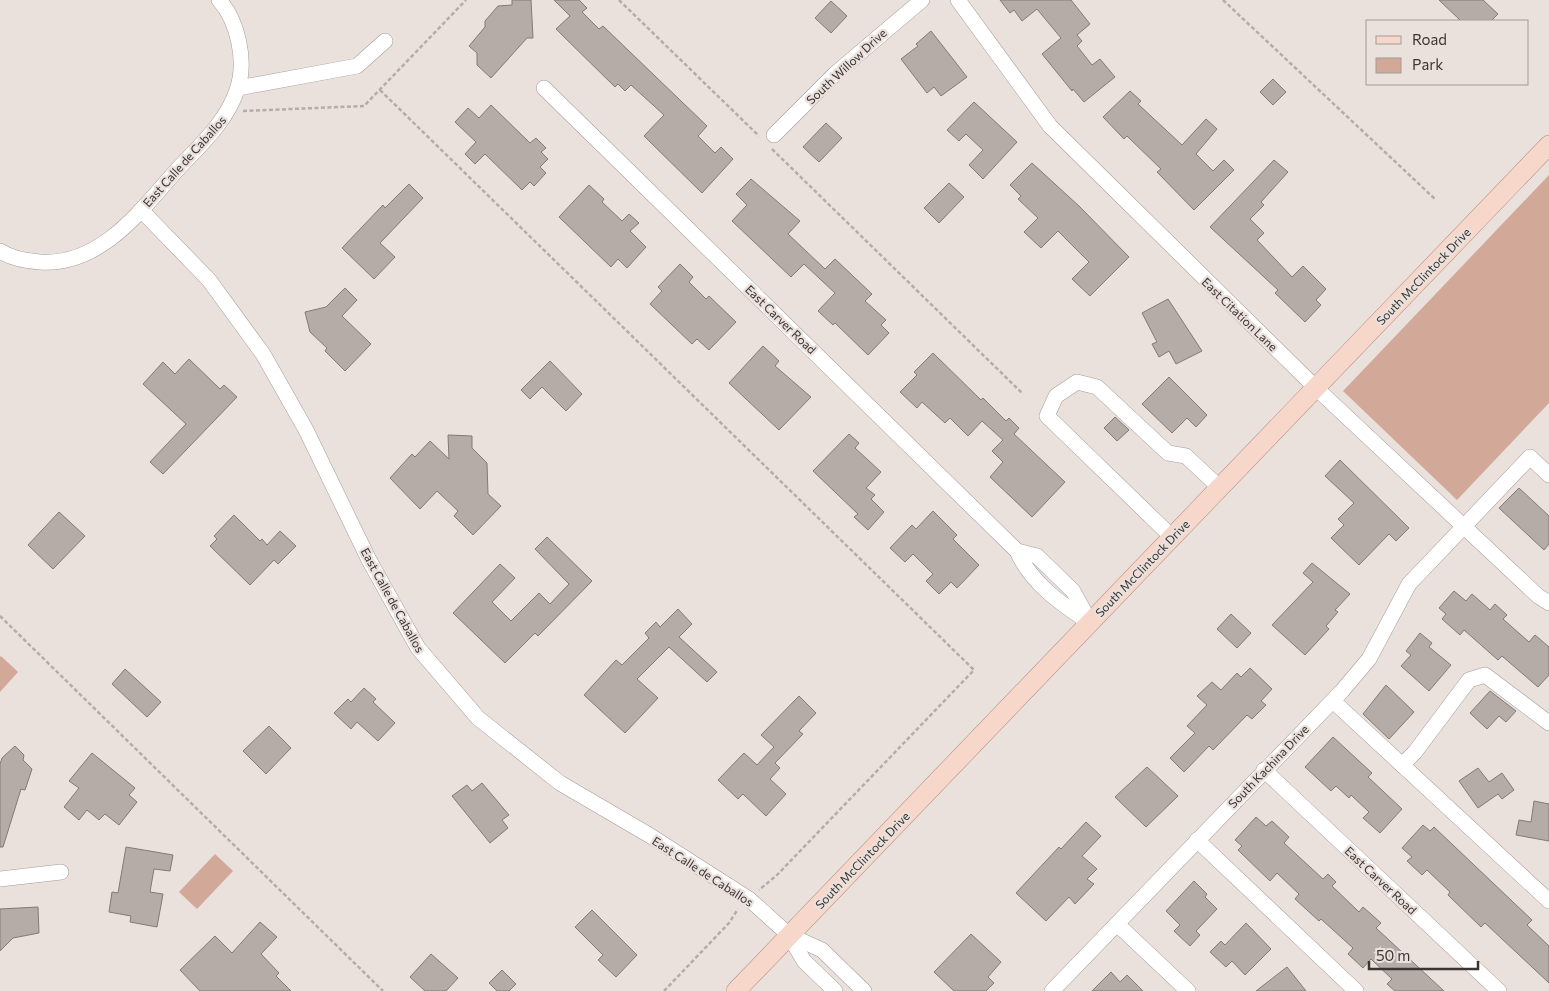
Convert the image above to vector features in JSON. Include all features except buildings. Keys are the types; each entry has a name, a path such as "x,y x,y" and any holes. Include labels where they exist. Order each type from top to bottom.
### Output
{"main road":[{"name":"South McClintock Drive","path":"736,991 1549,146"}],"street":[{"name":"East Calle de Caballos","path":"0,251 9,257 50,262 72,259 92,251 119,232 141,210 223,120 238,88 240,72 238,44 233,23 219,0"},
{"name":"South Willow Drive","path":"766,138 836,73 922,0"},
{"name":"East Citation Lane","path":"958,0 1050,126 1316,388 1538,596 1549,603"},
{"path":"238,88 357,66 385,41"},
{"name":"East Carver Road","path":"544,88 1017,551 1037,556 1061,579 1073,591 1090,622"},
{"name":"East Calle de Caballos","path":"141,210 209,280 263,354 306,430 369,560 418,648 478,718 560,784 649,835 749,899 789,936"},
{"path":"1172,537 1047,416 1056,396 1077,382 1097,387 1168,453 1186,456 1220,488"},
{"name":"South Kachina Drive","path":"1052,991 1333,700 1368,659 1409,584 1463,526 1530,457 1549,475"},
{"path":"1402,765 1415,752 1469,680 1485,675 1549,723"},
{"path":"1333,700 1549,902"},
{"name":"East Carver Road","path":"1264,770 1499,991"},
{"path":"1197,840 1351,989"},
{"path":"0,879 61,872"},
{"path":"1117,924 1188,991"},
{"path":"789,936 804,961 835,991"},
{"path":"789,936 822,950 864,991"}],"path":[{"path":"619,0 766,138 1023,394"},
{"path":"1223,0 1436,200"},
{"path":"380,90 974,670 777,875 749,899 664,991"},
{"path":"0,616 383,991"}],"green space":[{"path":"1549,175 1549,403 1457,500 1343,391"},
{"path":"0,657 18,672 0,692"},
{"path":"215,854 233,871 197,909 179,892"}]}
